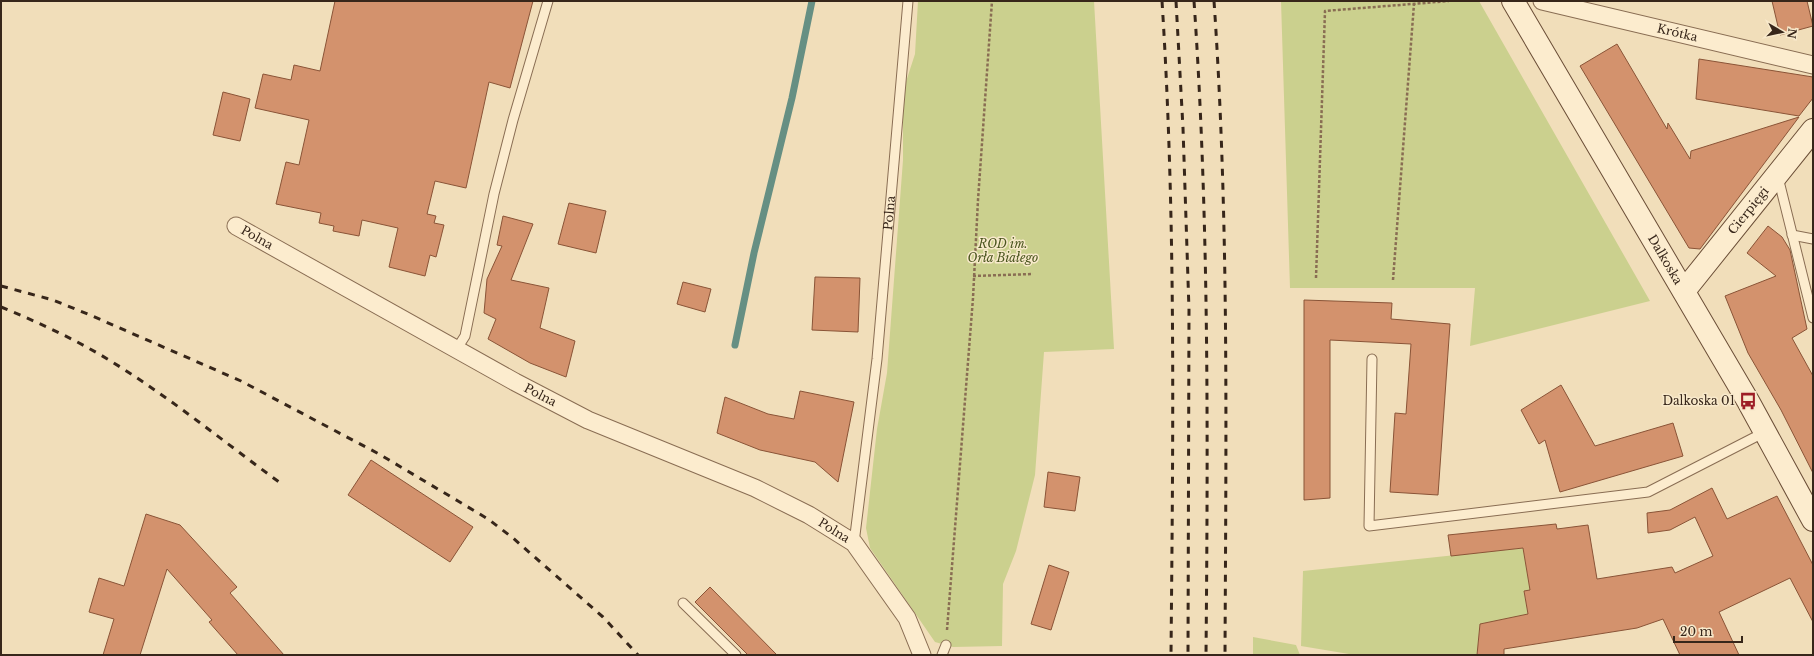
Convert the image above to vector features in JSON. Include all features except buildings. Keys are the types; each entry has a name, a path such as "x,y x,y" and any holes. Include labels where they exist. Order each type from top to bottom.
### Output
{"street":[{"name":"Dalkoska","path":"1513,1 1684,291 1765,432 1813,520"},
{"name":"Krótka","path":"1542,1 1813,65"},
{"name":"Cierpięgi","path":"1684,291 1813,130"},
{"name":"Polna","path":"236,226 456,350 588,420 755,488 809,515 854,543 907,618 922,655"}],"lane":[{"path":"456,350 465,336 494,194 513,120 548,1"},
{"name":"Polna","path":"854,543 877,359 908,1"},
{"path":"1777,174 1813,318"},
{"path":"1792,235 1813,239"},
{"path":"1372,359 1369,526 1648,492 1765,432"},
{"path":"683,603 736,655"},
{"path":"942,655 946,645"}],"path":[{"path":"946,645 954,556 992,1"},
{"path":"1316,278 1325,11 1449,1"},
{"path":"1393,280 1414,4"},
{"path":"973,276 1033,274"}],"green space":[{"name":"ROD im. Orła Białego","path":"918,1 1094,1 1114,349 1044,352 1035,475 1016,551 1003,584 1002,646 953,647 935,642 870,548 866,528 877,429 887,373 903,160 903,91 915,54"},
{"path":"1281,1 1479,1 1650,301 1470,346 1475,288 1290,288"},
{"path":"1523,548 1530,590 1524,591 1528,615 1480,624 1477,655 1355,655 1301,646 1303,571"},
{"path":"1253,637 1296,645 1300,655 1253,655"}],"waterway":[{"path":"735,345 754,253 792,98 812,1"}],"railway":[{"path":"1162,1 1170,164 1172,246 1173,410 1171,655"},
{"path":"1176,1 1183,128 1189,310 1188,655"},
{"path":"1194,1 1199,83 1205,246 1207,410 1206,655"},
{"path":"1214,1 1222,164 1226,328 1225,655"},
{"path":"1,286 53,300 241,381 379,454 488,519 513,538 603,617 638,655"},
{"path":"1,307 39,323 87,347 122,368 168,399 279,482"}],"place":[{"name":"Dalkoska 01","path":"1748,401"}]}
